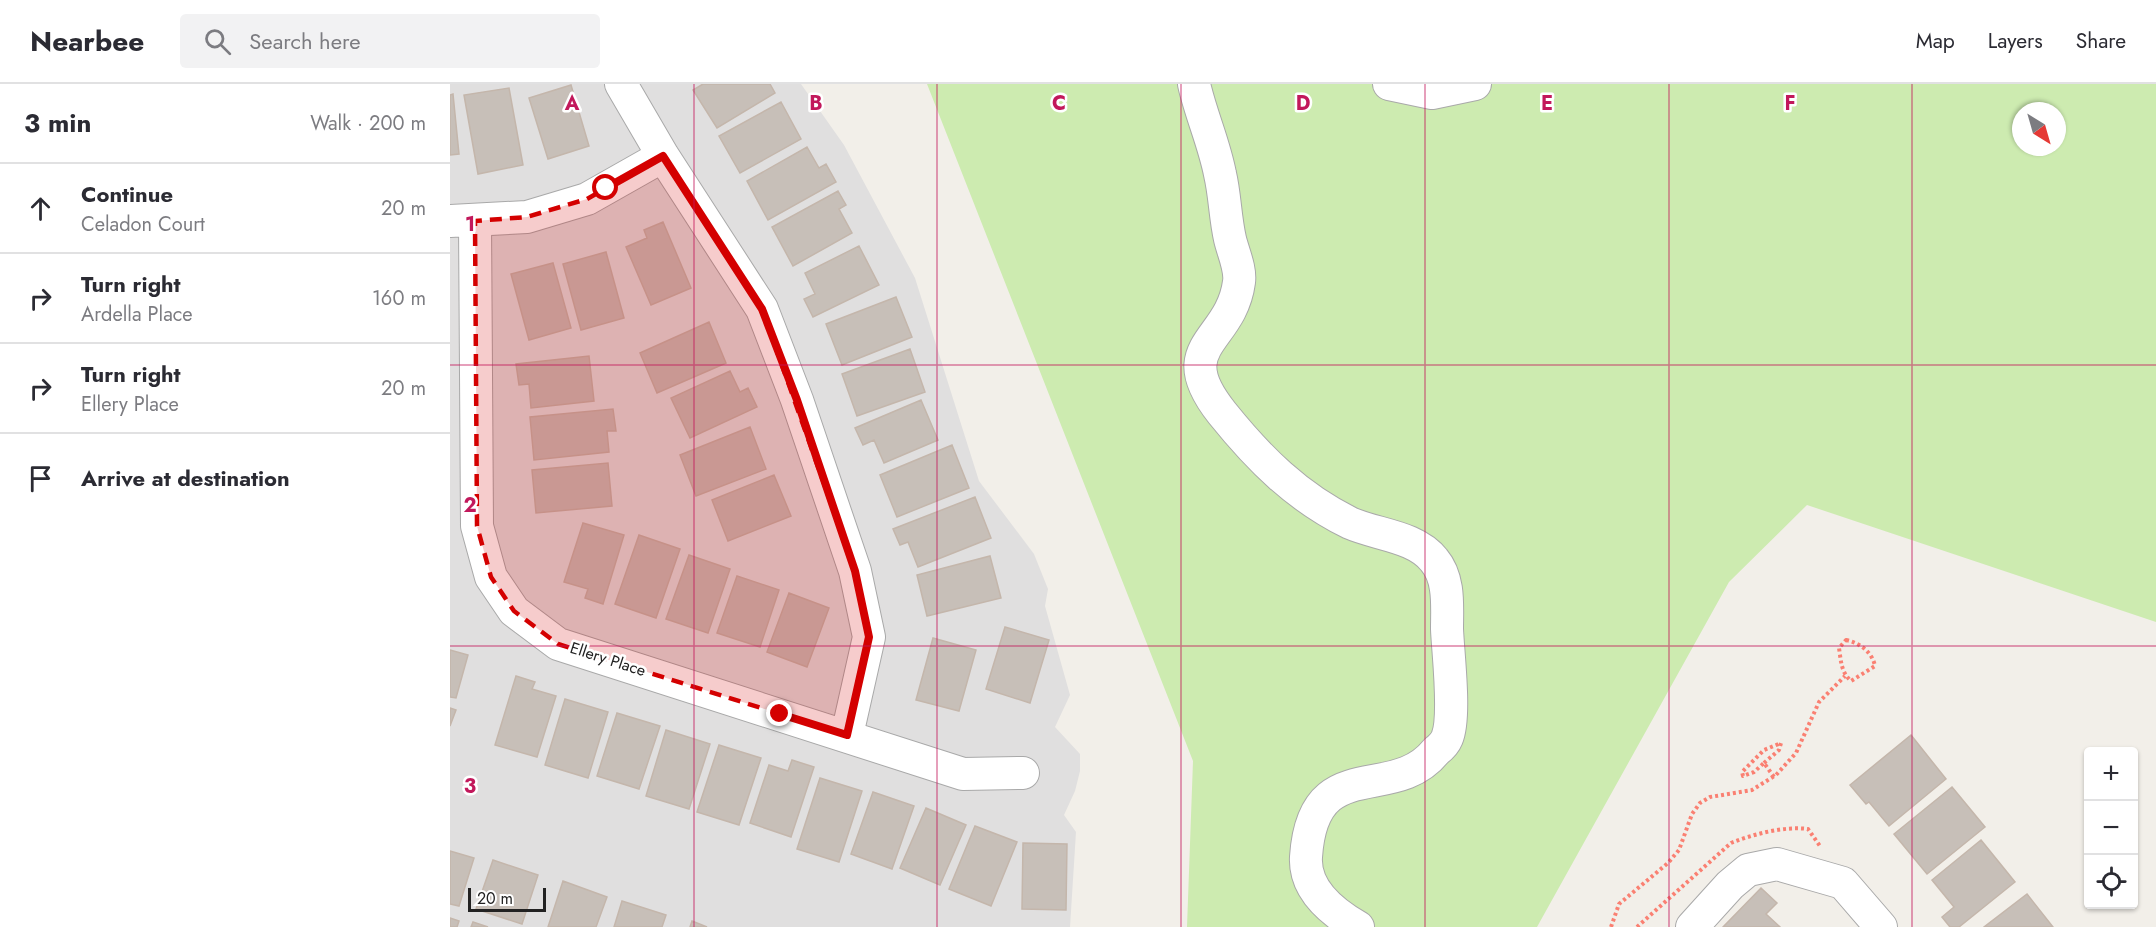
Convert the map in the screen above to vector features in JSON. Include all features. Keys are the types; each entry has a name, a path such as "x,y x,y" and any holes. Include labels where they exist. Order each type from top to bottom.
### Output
{"street":[{"path":"621,84 663,156 762,309 797,400 855,571 869,637 847,735"},
{"path":"1194,84 1220,173 1230,236 1240,279 1232,308 1200,358 1202,381 1221,411 1274,473 1312,503 1353,524 1421,547 1436,562 1446,583 1450,714 1447,739 1425,765 1403,774 1340,788 1332,793 1324,799 1307,835 1305,867 1315,891 1334,913 1358,927"},
{"path":"1389,84 1432,93 1475,84"},
{"path":"463,221 526,217 587,199 663,156"},
{"name":"Ellery Place","path":"463,221 477,526 491,577 514,611 558,644 963,774 1023,773"},
{"path":"1692,927 1730,885 1748,870 1778,864 1843,883 1881,927"}],"path":[{"path":"1846,640 1858,643 1873,658 1875,666 1851,681 1845,676 1839,648 1846,640"},
{"path":"1611,927 1619,904 1668,864 1679,850 1692,814 1700,803 1710,797 1752,790 1773,777 1796,753 1819,702 1845,676"},
{"path":"1776,742 1781,743 1779,750 1764,764 1755,772 1743,776 1742,772 1751,760 1776,742"},
{"path":"1764,764 1773,777"}],"highlighted area":[{"path":"663,156 762,309 855,571 869,637 847,735 558,644 514,611 491,577 477,526 475,221 527,217 587,199"}],"shaded area":[{"path":"450,84 801,84 844,145 915,278 979,481 1034,554 1048,589 1045,606 1070,695 1055,727 1080,754 1080,771 1075,791 1064,815 1076,832 1070,927 450,927"}],"green space":[{"path":"927,84 2156,84 2156,622 1807,505 1729,582 1537,927 1187,927 1193,761"}],"building":[{"path":"703,84 770,84 775,93 717,128 693,90"},
{"path":"571,85 589,146 548,159 529,98"},
{"path":"509,88 523,165 478,174 464,95"},
{"path":"453,94 459,154 450,155 450,95"},
{"path":"781,102 801,139 740,173 719,136"},
{"path":"807,147 819,168 826,164 836,182 768,220 747,181"},
{"path":"838,191 846,205 839,209 852,233 793,266 772,227"},
{"path":"663,222 691,288 651,305 626,247 647,238 644,230"},
{"path":"859,246 879,285 813,317 804,299 815,294 805,273"},
{"path":"606,252 624,318 581,330 563,264"},
{"path":"553,263 571,328 529,340 511,274"},
{"path":"896,297 912,337 842,365 826,324"},
{"path":"709,322 726,363 657,393 640,353"},
{"path":"910,349 925,392 857,416 842,374"},
{"path":"589,356 594,401 531,408 529,384 519,385 516,364"},
{"path":"730,371 740,392 748,388 757,407 690,438 671,398"},
{"path":"921,400 938,440 884,463 874,440 863,445 855,428"},
{"path":"613,409 616,431 607,431 609,452 534,460 530,417"},
{"path":"750,427 766,469 696,496 680,455"},
{"path":"952,445 969,488 897,517 880,475"},
{"path":"608,463 612,506 536,513 532,470"},
{"path":"774,475 791,516 728,541 712,500"},
{"path":"975,497 991,538 918,567 908,542 900,545 893,529"},
{"path":"583,523 624,535 603,604 585,598 588,589 564,582"},
{"path":"639,535 680,549 656,618 615,604"},
{"path":"689,555 730,569 708,633 666,619"},
{"path":"990,556 1001,598 927,616 917,575"},
{"path":"737,576 779,590 760,647 717,633"},
{"path":"789,593 829,608 807,667 767,652"},
{"path":"1005,627 1049,640 1030,703 986,689"},
{"path":"933,638 976,650 959,711 916,700"},
{"path":"450,650 468,655 456,698 450,697"},
{"path":"516,676 535,682 532,689 556,696 537,757 495,745"},
{"path":"565,699 608,712 588,778 545,765"},
{"path":"450,708 456,710 450,726"},
{"path":"617,713 660,726 639,789 597,776"},
{"path":"666,730 710,744 689,809 646,796"},
{"path":"1911,735 1946,779 1889,826 1869,802 1866,804 1850,785"},
{"path":"719,745 761,758 739,825 697,812"},
{"path":"792,760 814,767 791,837 750,823 769,765 788,771"},
{"path":"820,778 862,791 839,862 797,849"},
{"path":"1952,787 1985,827 1927,874 1894,834"},
{"path":"873,792 914,806 892,869 851,854"},
{"path":"926,808 966,825 940,885 900,868"},
{"path":"975,826 1017,842 991,906 949,889"},
{"path":"1981,840 2015,882 1959,927 1950,927 1942,917 1954,907 1932,880"},
{"path":"1023,843 1067,844 1066,910 1022,909"},
{"path":"450,851 474,858 459,906 450,904"},
{"path":"493,860 538,875 522,924 476,909"},
{"path":"563,881 607,897 596,927 548,927"},
{"path":"1761,888 1777,903 1766,914 1780,927 1723,927"},
{"path":"2027,894 2053,927 1984,927"},
{"path":"622,901 666,915 662,927 614,927"},
{"path":"450,918 459,921 457,927 450,927"},
{"path":"692,921 707,927 690,927"},
{"path":"473,922 488,927 471,927"}],"route":[{"path":"606,188 663,156 762,309 797,400 855,571 869,637 847,735 780,714"}]}
